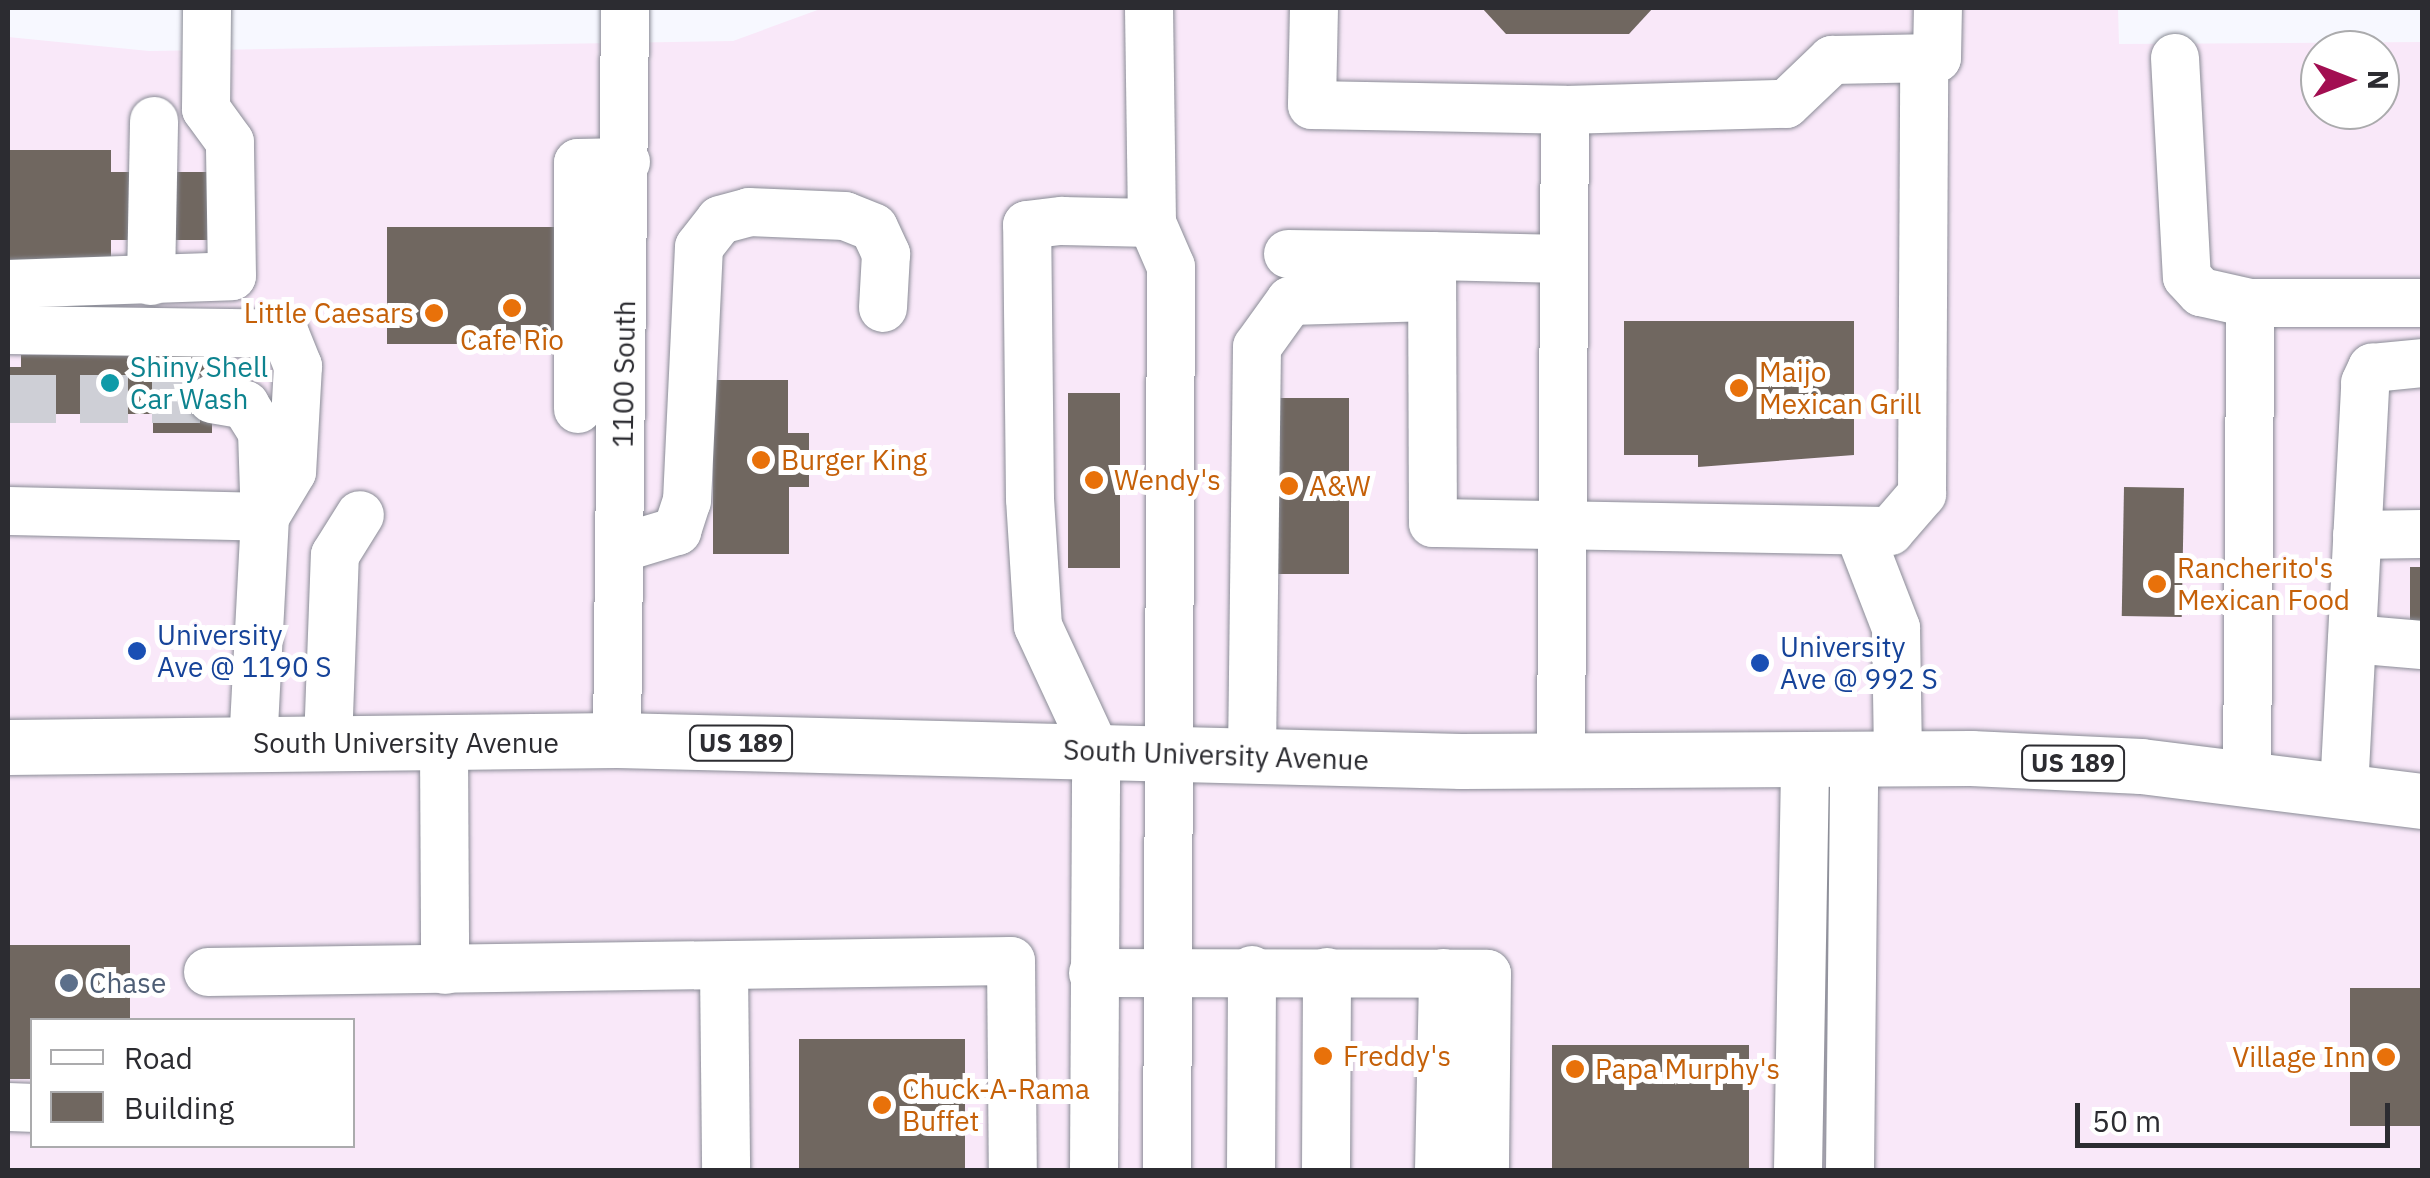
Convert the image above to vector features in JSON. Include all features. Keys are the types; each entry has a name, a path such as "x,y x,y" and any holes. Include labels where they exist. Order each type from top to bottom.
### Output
{"highway":[{"name":"South University Avenue","path":"8,748 328,743 444,746 617,740 1252,756 1852,759 2248,778 2422,801"}],"street":[{"path":"8,284 232,276 230,142 206,109 207,8"},
{"name":"1100 South","path":"617,740 625,8"},
{"path":"1149,8 1152,223 1172,267 1166,754 1167,1170"},
{"path":"1314,8 1312,106 1566,110 1786,104 1832,60 1937,58 1938,8"},
{"path":"1432,277 1433,523 1563,523 1860,535 1890,531 1922,494 1924,58"},
{"path":"2176,58 2187,278 2201,292 2250,302 2422,303"},
{"path":"1561,760 1566,110"},
{"path":"150,281 154,121"},
{"path":"578,409 578,163 626,162"},
{"path":"621,548 677,531 687,501 699,247 720,220 845,216 874,228 886,254 883,308"},
{"path":"1094,1170 1096,752 1038,626 1027,226 1152,223"},
{"path":"1288,254 1432,277"},
{"path":"1252,756 1257,346 1290,301 1564,259"},
{"path":"2248,778 2250,302"},
{"path":"8,330 286,334 298,366 292,472 265,517"},
{"path":"2344,790 2366,384 2372,368 2422,363"},
{"path":"212,399 245,405 262,432 265,517 253,744"},
{"path":"8,510 265,517"},
{"path":"328,743 335,555 360,515"},
{"path":"2357,535 2422,534"},
{"path":"1798,1170 1800,978 1852,759 1896,628 1860,535"},
{"path":"2352,639 2422,645"},
{"path":"444,746 446,970"},
{"path":"1850,1170 1852,759"},
{"path":"208,972 1011,962 1013,1170"},
{"path":"724,968 726,1170"},
{"path":"1093,973 1166,969 1487,974 1485,1170"},
{"path":"1251,1170 1252,970"},
{"path":"1326,972 1326,1170"},
{"path":"1439,1170 1442,973"},
{"path":"1800,978 1850,978"}],"shaded area":[{"path":"823,8 2118,8 2119,44 2300,43 2300,130 2400,130 2400,42 2422,42 2422,1170 8,1170 8,37 149,51 733,41"}],"building":[{"path":"1482,8 1653,8 1629,34 1506,34"},
{"path":"8,150 111,150 111,172 211,172 211,240 111,240 111,262 8,262"},
{"path":"387,227 556,227 556,344 387,344"},
{"name":"Maijo Mexican Grill","path":"1624,321 1854,321 1854,455 1698,467 1698,455 1624,455"},
{"name":"Shiny Shell Car Wash","path":"21,355 212,355 212,433 153,433 153,414 8,414 8,367 21,367"},
{"name":"Burger King","path":"713,380 788,380 788,433 809,433 809,487 789,487 789,554 713,554"},
{"name":"Wendy's","path":"1068,393 1120,393 1120,568 1068,568"},
{"path":"1277,398 1349,398 1349,574 1277,574"},
{"name":"Rancherito's Mexican Food","path":"2124,487 2184,488 2182,617 2122,616"},
{"path":"2410,567 2422,567 2422,632 2410,632"},
{"name":"Chase","path":"8,945 130,945 130,1018 30,1018 30,1079 8,1079"},
{"name":"Village Inn","path":"2350,988 2422,988 2422,1126 2350,1126"},
{"name":"Chuck-A-Rama Buffet","path":"799,1039 965,1039 965,1170 799,1170"},
{"path":"1552,1045 1749,1045 1749,1170 1552,1170"}],"tunnel":[{"path":"8,399 212,399"}],"place":[{"name":"Cafe Rio","path":"512,308"},
{"name":"Little Caesars","path":"434,313"},
{"name":"Shiny Shell Car Wash","path":"110,383"},
{"name":"Maijo Mexican Grill","path":"1739,388"},
{"name":"Burger King","path":"761,460"},
{"name":"Wendy's","path":"1094,480"},
{"name":"A&W","path":"1289,486"},
{"name":"Rancherito's Mexican Food","path":"2157,584"},
{"name":"University Ave @ 1190 S","path":"137,651"},
{"name":"University Ave @ 992 S","path":"1760,663"},
{"name":"Chase","path":"69,983"},
{"name":"Freddy's","path":"1323,1056"},
{"name":"Village Inn","path":"2386,1057"},
{"name":"Papa Murphy's","path":"1575,1069"},
{"name":"Chuck-A-Rama Buffet","path":"882,1105"}]}
